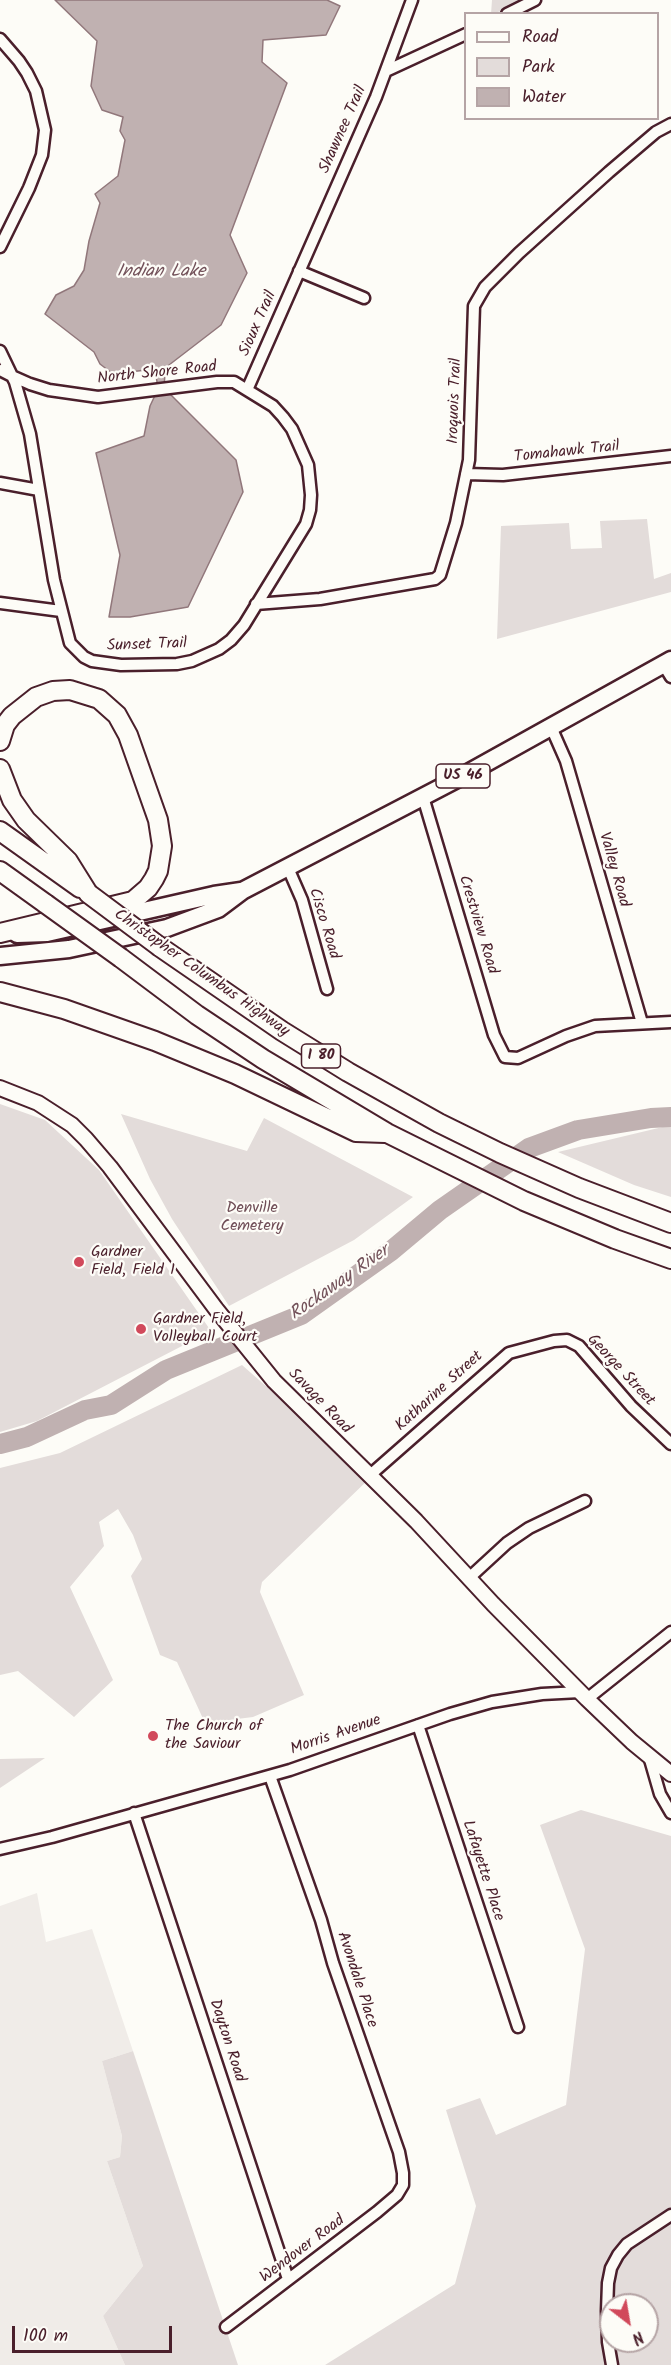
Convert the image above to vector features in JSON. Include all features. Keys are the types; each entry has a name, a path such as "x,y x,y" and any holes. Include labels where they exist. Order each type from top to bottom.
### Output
{"highway":[{"path":"0,741 5,725 12,716 36,696 53,691 70,690 99,699 117,715 128,735 158,820 162,846 154,879 148,888 133,901 0,934"},
{"path":"0,769 12,800 26,820 68,861 88,893"},
{"name":"Christopher Columbus Highway","path":"0,831 160,947 282,1031 348,1072 491,1149 579,1188 671,1223"},
{"name":"Christopher Columbus Highway","path":"0,872 197,1015 255,1053 387,1132 524,1201 671,1259"},
{"path":"0,992 64,1009 155,1041 236,1074 356,1132 387,1132"}],"main road":[{"name":"US 46","path":"0,956 69,949 168,928 218,909 242,891 668,667"},
{"name":"US 46","path":"0,934 47,933 214,895 242,891"}],"street":[{"name":"Shawnee Trail","path":"299,271 386,71 412,0"},
{"path":"511,12 535,0"},
{"path":"386,71 464,34"},
{"path":"0,39 20,61 36,91 45,130 42,155 0,247"},
{"name":"Iroquois Trail","path":"256,604 320,599 435,579 440,575 469,460 474,306 485,287 519,253 656,132 671,124"},
{"path":"299,271 364,298"},
{"name":"Sioux Trail","path":"247,390 299,271"},
{"name":"Sunset Trail","path":"0,351 12,376 30,434 61,611 70,643 84,657 92,661 122,665 177,664 206,656 219,649 238,633 306,524 310,510 311,488 308,465 292,429 273,406 247,390"},
{"name":"North Shore Road","path":"0,370 49,390 73,395 98,397 171,387 234,382 247,390"},
{"name":"Tomahawk Trail","path":"466,474 503,475 671,456"},
{"path":"0,483 39,490"},
{"path":"0,603 61,611"},
{"name":"Valley Road","path":"551,727 566,761 642,1023"},
{"name":"Crestview Road","path":"423,797 494,1035 502,1054 508,1058 518,1058 566,1036 595,1026 642,1023"},
{"name":"Cisco Road","path":"288,868 302,900 327,989"},
{"path":"642,1023 671,1022"},
{"name":"Savage Road","path":"0,1088 38,1103 63,1119 86,1139 274,1381 416,1521 583,1696 649,1756"},
{"name":"George Street","path":"539,1345 567,1340 579,1346 631,1406 671,1444"},
{"name":"Katharine Street","path":"369,1476 492,1365 509,1353 539,1345"},
{"path":"469,1578 529,1528 585,1501"},
{"path":"583,1696 671,1632"},
{"name":"Morris Avenue","path":"0,1849 270,1776 492,1702 542,1694 583,1696"},
{"name":"Lafayette Place","path":"418,1725 518,2027"},
{"path":"649,1756 671,1774"},
{"path":"649,1756 660,1794 671,1812"},
{"name":"Avondale Place","path":"270,1776 399,2152 404,2173 403,2185 397,2195"},
{"name":"Dayton Road","path":"134,1814 288,2279"},
{"name":"Wendover Road","path":"225,2327 397,2195"},
{"path":"612,2365 608,2342 607,2311 611,2268 627,2244 671,2215"}],"shaded area":[{"path":"37,1893 46,1942 92,1929 133,2051 102,2061 122,2136 120,2157 107,2161 143,2266 103,2316 125,2365 0,2365 0,1906"}],"green space":[{"path":"492,0 523,0 498,12 491,12"},
{"path":"647,519 654,579 671,573 671,592 497,639 501,526 569,523 571,549 602,548 600,521"},
{"path":"0,1104 45,1120 99,1170 211,1331 37,1421 0,1432"},
{"name":"Denville Cemetery","path":"121,1114 247,1151 264,1118 413,1197 354,1240 229,1306 172,1219 150,1179"},
{"path":"671,1125 671,1197 634,1185 558,1152"},
{"path":"242,1365 370,1478 262,1582 260,1592 304,1695 253,1717 205,1723 177,1662 160,1655 131,1576 142,1559 133,1535 118,1509 99,1522 104,1546 70,1587 113,1680 74,1717 18,1671 0,1675 0,1468 60,1453"},
{"path":"45,1758 0,1788 0,1759"},
{"path":"581,1810 671,1836 671,2365 325,2365 455,2284 476,2206 446,2110 480,2098 496,2135 566,2105 585,1949 540,1825"},
{"path":"133,2051 238,2365 125,2365 103,2316 143,2266 107,2161 120,2157 122,2136 102,2061"}],"water":[{"name":"Indian Lake","path":"55,0 327,0 340,6 326,35 263,40 262,62 287,83 230,235 247,273 221,325 169,365 165,373 164,388 236,460 243,492 188,607 130,617 109,617 120,555 96,453 144,436 150,406 158,389 156,375 146,370 113,374 100,364 94,352 45,314 56,295 74,286 84,270 89,241 100,203 95,194 118,176 125,140 120,131 123,117 102,110 91,86 97,41"}],"waterway":[{"name":"Rockaway River","path":"0,1444 27,1437 85,1410 111,1405 166,1370 301,1315 391,1251 440,1210 529,1148 578,1130 671,1117"}],"place":[{"name":"Gardner Field, Field 1","path":"79,1262"},
{"name":"Gardner Field, Volleyball Court","path":"141,1329"},
{"name":"The Church of the Saviour","path":"153,1736"}]}
